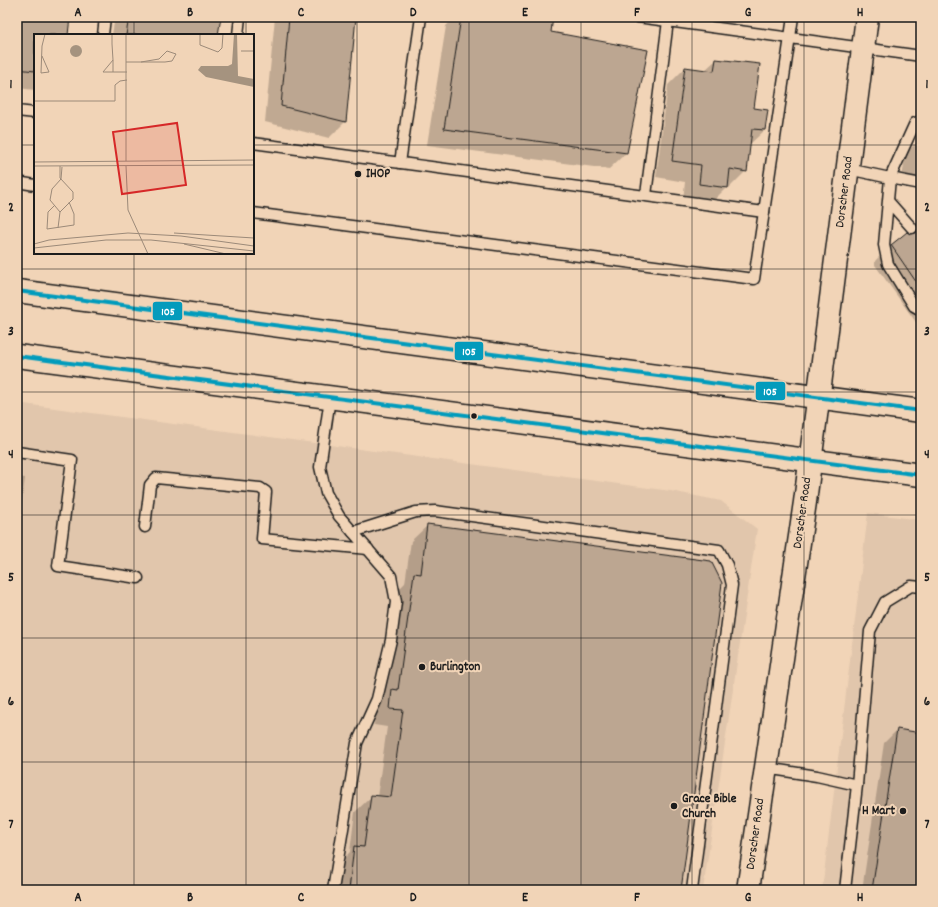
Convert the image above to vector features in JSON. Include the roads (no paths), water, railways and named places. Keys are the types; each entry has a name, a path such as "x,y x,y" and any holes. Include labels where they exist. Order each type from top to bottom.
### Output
{"main road":[{"name":"Dorscher Road","path":"748,890 819,398 867,17"},
{"path":"17,291 921,411"},
{"path":"17,356 921,475"}],"lane":[{"path":"103,34 105,17"},
{"path":"238,34 240,17"},
{"path":"400,163 421,17"},
{"path":"638,17 666,19 921,56"},
{"path":"254,214 754,279 793,17"},
{"path":"646,195 666,19"},
{"path":"17,111 34,114"},
{"path":"921,121 915,123 890,178 884,245 888,264 914,306 921,310"},
{"path":"254,143 764,212"},
{"path":"848,169 921,184"},
{"path":"17,182 34,185"},
{"path":"889,202 912,228"},
{"path":"330,398 320,467 326,493 339,516 391,576 396,602 391,640 377,699 357,742 333,890"},
{"path":"17,452 72,460 58,566 138,578"},
{"path":"145,527 150,485 156,478 170,479 260,488 266,492 262,539 368,549"},
{"path":"353,532 416,512 435,511 719,550 727,565 732,585 692,890"},
{"path":"845,890 857,785 870,631 885,602 911,586 921,587"},
{"path":"766,768 817,776 857,785"}],"place":[{"name":"IHOP","path":"358,174"},
{"name":"Burlington","path":"422,667"},
{"name":"Grace Bible Church","path":"674,806"},
{"name":"H Mart","path":"903,811"}]}
